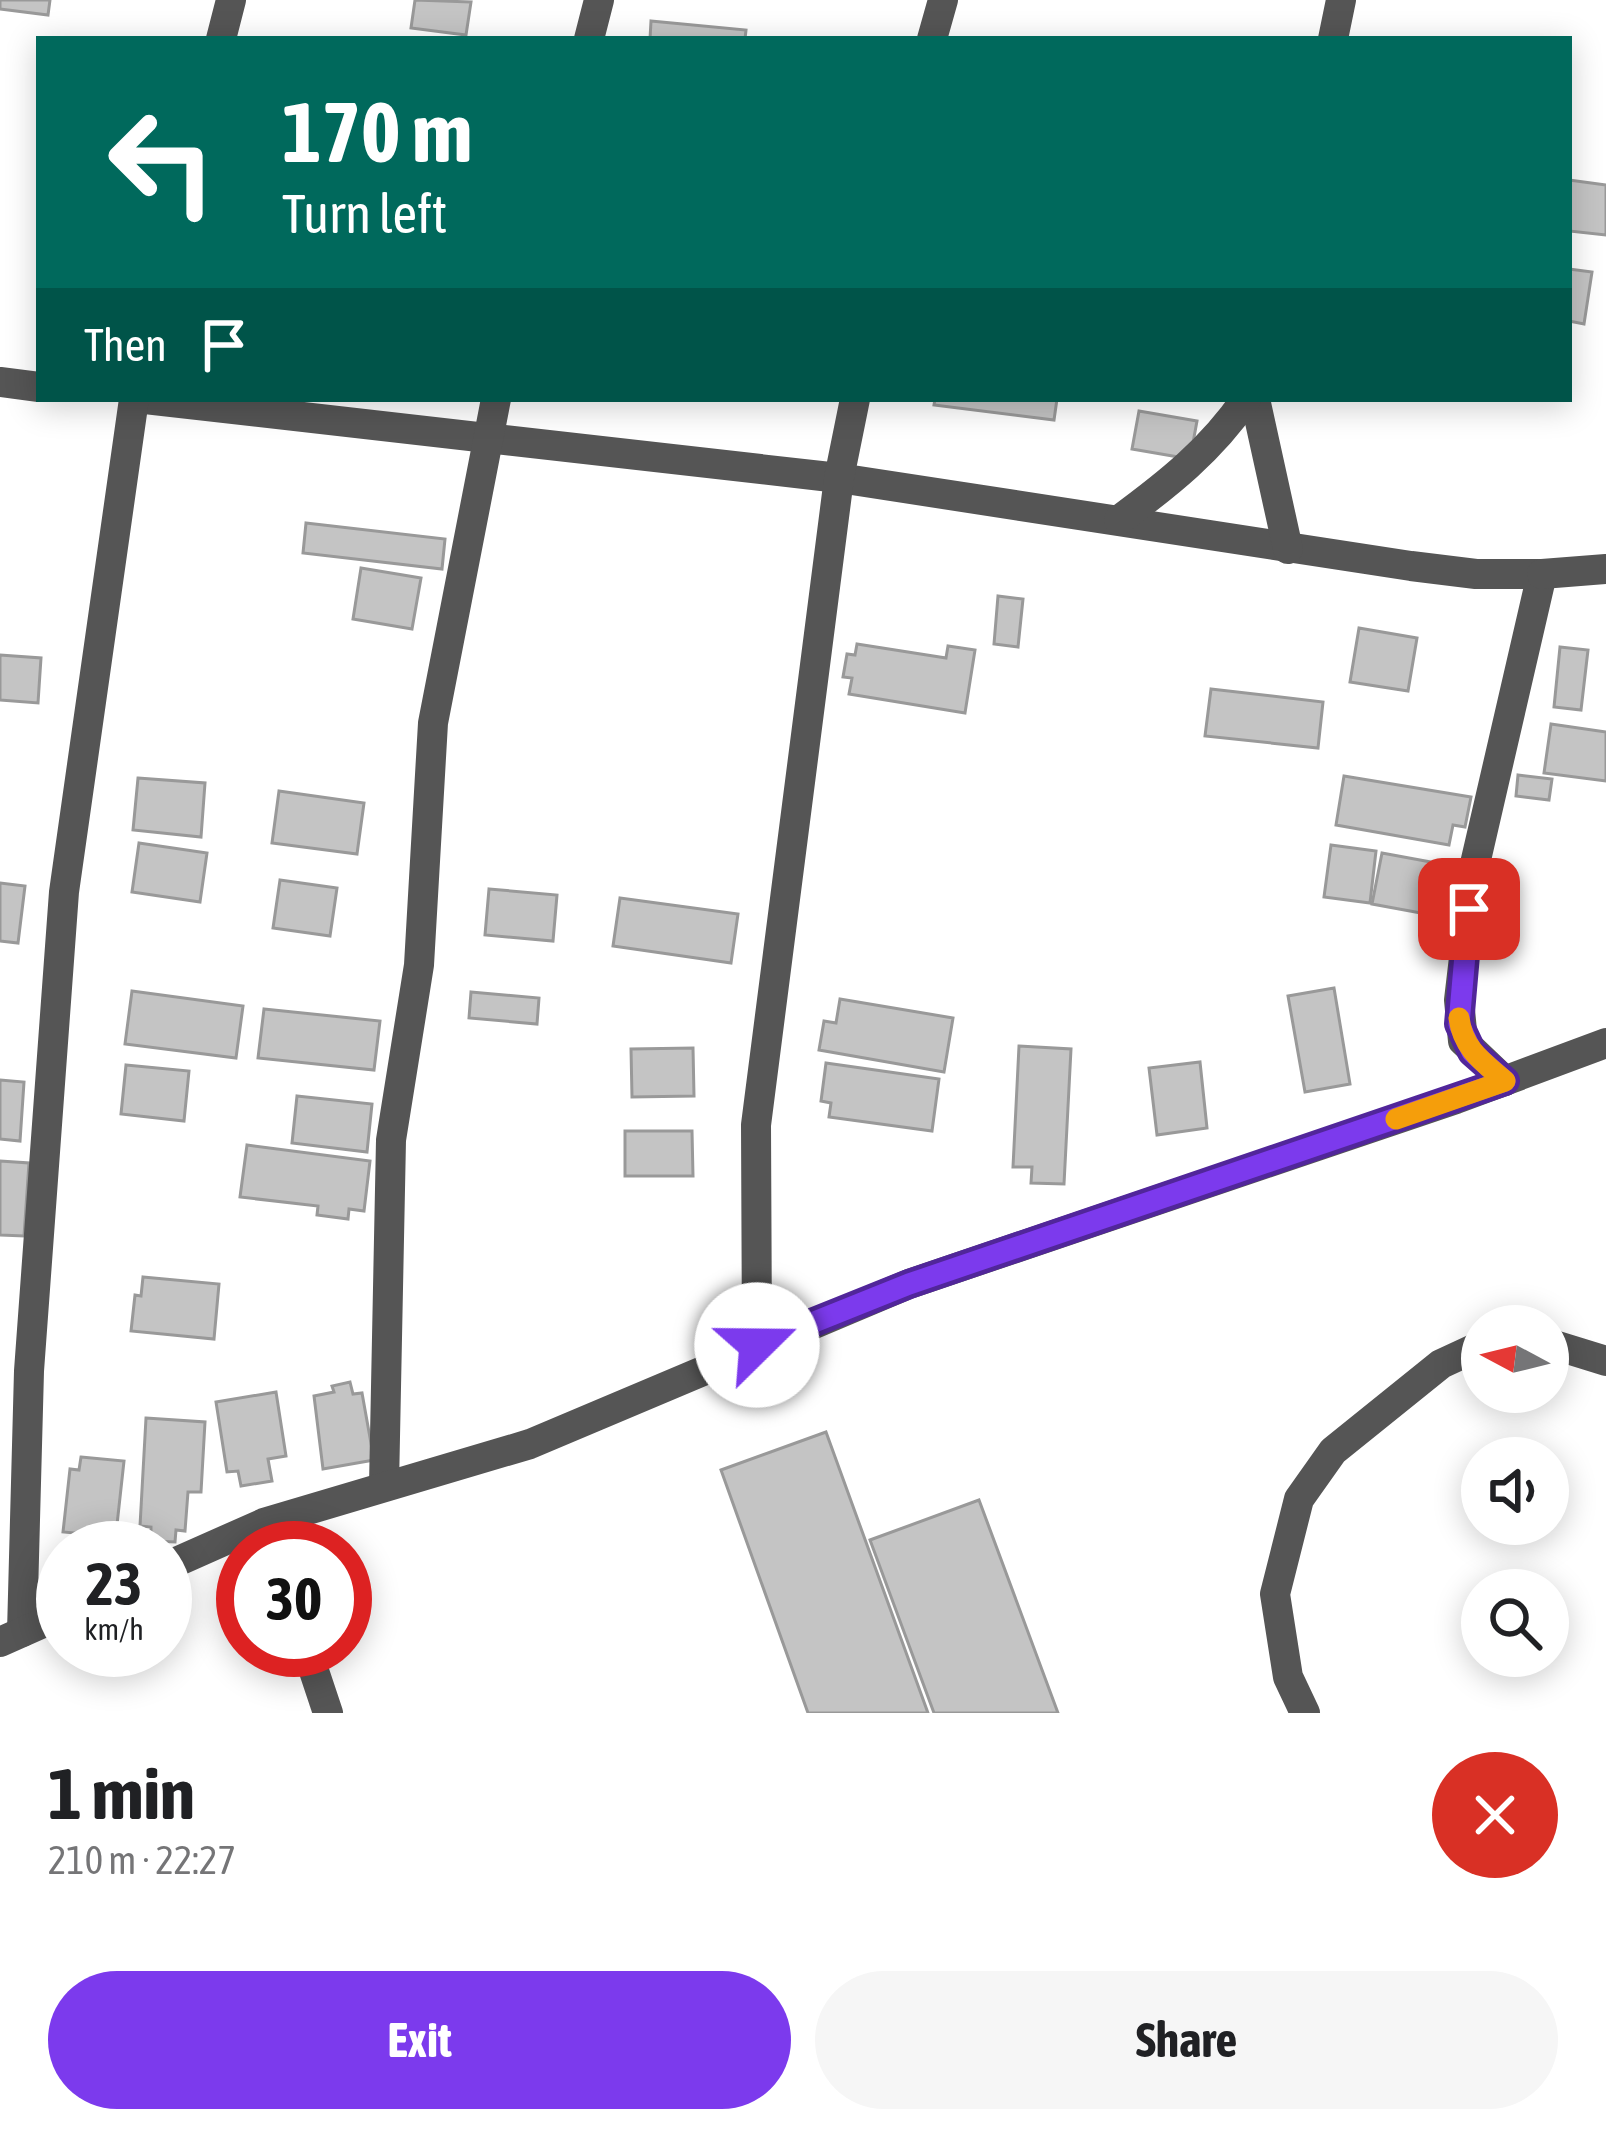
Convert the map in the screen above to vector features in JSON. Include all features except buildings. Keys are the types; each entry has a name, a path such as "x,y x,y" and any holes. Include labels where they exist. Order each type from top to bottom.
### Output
{"street":[{"path":"222,36 231,0"},
{"path":"590,36 598,0"},
{"path":"933,36 943,0"},
{"path":"1334,36 1341,0"},
{"path":"0,382 36,387"},
{"path":"11,1637 64,892 134,402"},
{"path":"170,402 839,478 1476,574 1606,569"},
{"path":"384,1486 391,1140 419,965 434,723 495,402"},
{"path":"757,1345 756,1125 839,478 854,402"},
{"path":"1119,520 1180,476 1248,402"},
{"path":"1251,402 1288,549"},
{"path":"1505,1081 1463,1041 1459,1000 1475,864 1542,574"},
{"path":"301,1521 384,1486 530,1444 909,1284 1606,1043"},
{"path":"1569,1349 1606,1360"},
{"path":"1305,1713 1288,1677 1275,1594 1299,1499 1333,1451 1441,1364 1461,1355"},
{"path":"316,1677 328,1713"}],"slow traffic":[{"path":"1396,1119 1505,1081 1463,1041 1459,1018"}],"route":[{"path":"757,1345 909,1284 1505,1081 1463,1041 1459,1024 1469,909"}]}
